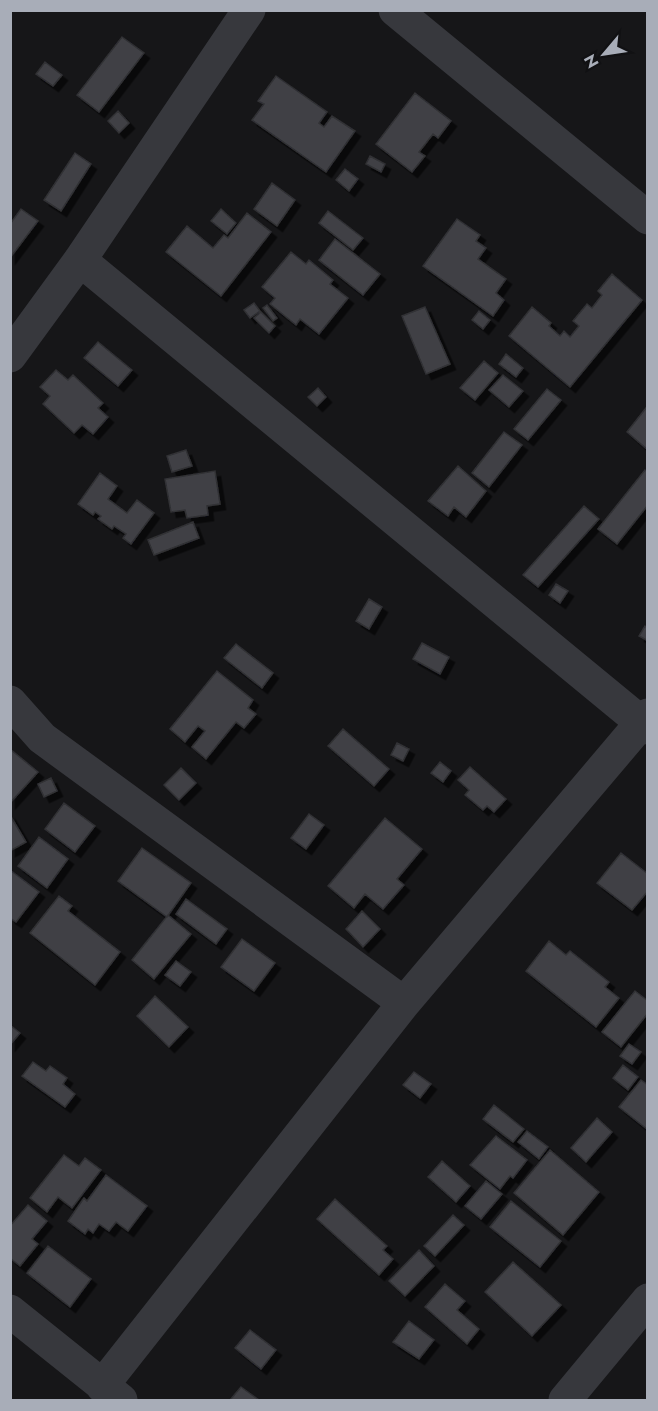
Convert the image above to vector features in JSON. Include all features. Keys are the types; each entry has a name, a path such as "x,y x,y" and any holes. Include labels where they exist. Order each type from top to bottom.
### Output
{"street":[{"path":"10,356 80,260 249,10"},
{"path":"395,10 648,218"},
{"path":"10,1311 112,1393 404,1003 646,722 80,260"},
{"path":"10,702 42,738 404,1003"},
{"path":"565,1401 648,1300"}],"building":[{"path":"122,37 144,53 99,112 77,95"},
{"path":"45,62 62,75 53,86 36,74"},
{"path":"276,76 327,112 319,123 324,127 332,116 355,131 326,172 252,120 264,104 258,101"},
{"path":"415,93 451,121 438,138 433,134 419,152 425,156 412,172 376,144"},
{"path":"118,111 129,123 119,133 108,121"},
{"path":"75,153 91,164 61,211 44,200"},
{"path":"370,156 385,164 381,172 366,164"},
{"path":"345,169 358,179 349,191 336,180"},
{"path":"272,183 295,200 277,226 254,209"},
{"path":"21,209 38,221 10,258 10,224"},
{"path":"221,209 236,223 227,234 211,221"},
{"path":"328,211 363,238 353,250 319,223"},
{"path":"247,213 271,232 221,296 166,252 187,226 213,248 224,235 228,238"},
{"path":"457,219 480,235 476,241 486,248 478,259 506,279 496,293 504,300 493,316 423,266"},
{"path":"335,239 380,274 363,295 319,260"},
{"path":"291,252 306,264 309,260 333,280 330,284 348,298 319,334 300,319 296,325 270,304 275,298 262,287"},
{"path":"612,274 642,300 570,387 509,336 532,307 551,323 549,326 560,336 564,331 570,337 579,326 573,321 587,304 592,308 602,295 598,291"},
{"path":"254,303 260,311 250,318 244,310"},
{"path":"267,305 277,318 273,321 263,308"},
{"path":"425,307 450,364 426,374 402,316"},
{"path":"479,311 490,320 483,329 472,320"},
{"path":"261,312 275,326 269,333 254,318"},
{"path":"98,342 132,370 118,386 84,358"},
{"path":"506,354 523,368 516,377 499,364"},
{"path":"484,361 498,373 475,400 460,388"},
{"path":"56,370 68,380 73,375 103,403 98,408 108,417 93,434 82,425 74,433 43,404 50,396 40,387"},
{"path":"503,375 523,391 509,407 489,390"},
{"path":"318,388 326,397 317,406 308,397"},
{"path":"547,389 561,400 528,440 514,429"},
{"path":"646,408 648,409 648,450 627,432"},
{"path":"504,432 522,445 489,487 472,473"},
{"path":"186,450 192,466 172,472 167,456"},
{"path":"458,466 486,491 466,517 454,507 448,516 428,501"},
{"path":"645,470 648,472 648,505 617,544 598,529"},
{"path":"215,471 220,504 207,506 208,515 187,518 185,510 171,512 165,479"},
{"path":"100,473 117,486 108,499 127,513 137,500 154,513 131,544 123,538 126,534 114,526 112,529 98,519 101,516 95,512 93,515 78,504"},
{"path":"584,506 599,519 538,587 523,575"},
{"path":"193,522 199,538 154,555 148,540"},
{"path":"556,584 568,591 560,603 549,595"},
{"path":"369,599 382,607 369,629 356,621"},
{"path":"645,626 648,628 648,641 639,636"},
{"path":"422,643 449,657 440,674 413,659"},
{"path":"236,644 273,673 262,688 224,658"},
{"path":"217,671 253,700 248,708 256,714 244,728 236,722 206,759 192,747 205,731 198,726 185,742 170,729"},
{"path":"343,729 389,769 374,786 328,746"},
{"path":"397,743 409,749 403,761 391,755"},
{"path":"10,749 38,772 10,803"},
{"path":"440,762 451,771 443,782 431,773"},
{"path":"470,767 506,799 494,812 487,806 483,810 465,795 469,790 458,780"},
{"path":"181,768 196,783 179,800 164,785"},
{"path":"51,778 57,791 44,797 38,784"},
{"path":"64,803 95,826 75,852 45,829"},
{"path":"309,814 324,825 306,849 291,838"},
{"path":"10,815 26,842 10,851"},
{"path":"385,818 422,849 397,879 404,885 383,909 365,894 354,908 328,886"},
{"path":"39,837 68,859 47,888 18,866"},
{"path":"142,848 191,883 167,917 118,881"},
{"path":"621,853 648,874 648,891 632,910 597,883"},
{"path":"10,870 39,892 16,922 10,918"},
{"path":"59,896 72,906 68,911 120,952 95,985 30,933"},
{"path":"186,899 227,929 216,944 176,914"},
{"path":"362,911 380,929 363,947 346,929"},
{"path":"168,915 191,934 154,979 132,960"},
{"path":"242,939 275,963 254,991 221,967"},
{"path":"549,941 566,955 570,951 609,982 605,987 619,998 596,1027 526,971"},
{"path":"176,961 191,972 180,986 165,975"},
{"path":"635,991 648,1001 648,1013 621,1047 602,1032"},
{"path":"155,996 188,1027 169,1047 137,1016"},
{"path":"10,1025 20,1033 10,1045"},
{"path":"629,1044 641,1052 632,1064 620,1056"},
{"path":"33,1062 46,1071 50,1066 67,1078 63,1084 75,1094 65,1107 22,1076"},
{"path":"623,1065 638,1077 628,1090 613,1078"},
{"path":"414,1072 431,1084 420,1098 403,1085"},
{"path":"641,1080 648,1085 648,1130 619,1107"},
{"path":"494,1105 524,1129 513,1142 483,1119"},
{"path":"597,1118 612,1132 586,1162 571,1148"},
{"path":"527,1131 548,1147 539,1159 518,1142"},
{"path":"496,1136 527,1160 513,1178 510,1176 500,1189 470,1165"},
{"path":"550,1150 599,1192 563,1235 514,1193"},
{"path":"64,1155 79,1166 85,1158 101,1170 72,1208 58,1197 47,1212 30,1198"},
{"path":"442,1161 470,1186 456,1202 428,1177"},
{"path":"106,1175 147,1206 128,1231 116,1222 109,1231 99,1224 93,1233 88,1229 85,1234 68,1221 84,1198 87,1201"},
{"path":"486,1181 502,1194 481,1219 465,1206"},
{"path":"335,1199 387,1246 383,1250 393,1259 379,1275 317,1219"},
{"path":"511,1201 561,1241 540,1267 490,1227"},
{"path":"28,1205 47,1221 32,1239 38,1244 20,1266 10,1258 10,1226"},
{"path":"453,1215 464,1225 435,1256 424,1246"},
{"path":"48,1246 91,1279 70,1307 27,1273"},
{"path":"419,1250 434,1266 405,1296 389,1281"},
{"path":"513,1262 561,1305 532,1336 485,1292"},
{"path":"445,1284 465,1301 457,1310 479,1329 467,1344 425,1307"},
{"path":"409,1321 434,1340 419,1359 393,1342"},
{"path":"250,1330 276,1350 261,1369 235,1348"},
{"path":"241,1387 259,1400 230,1400"}]}
